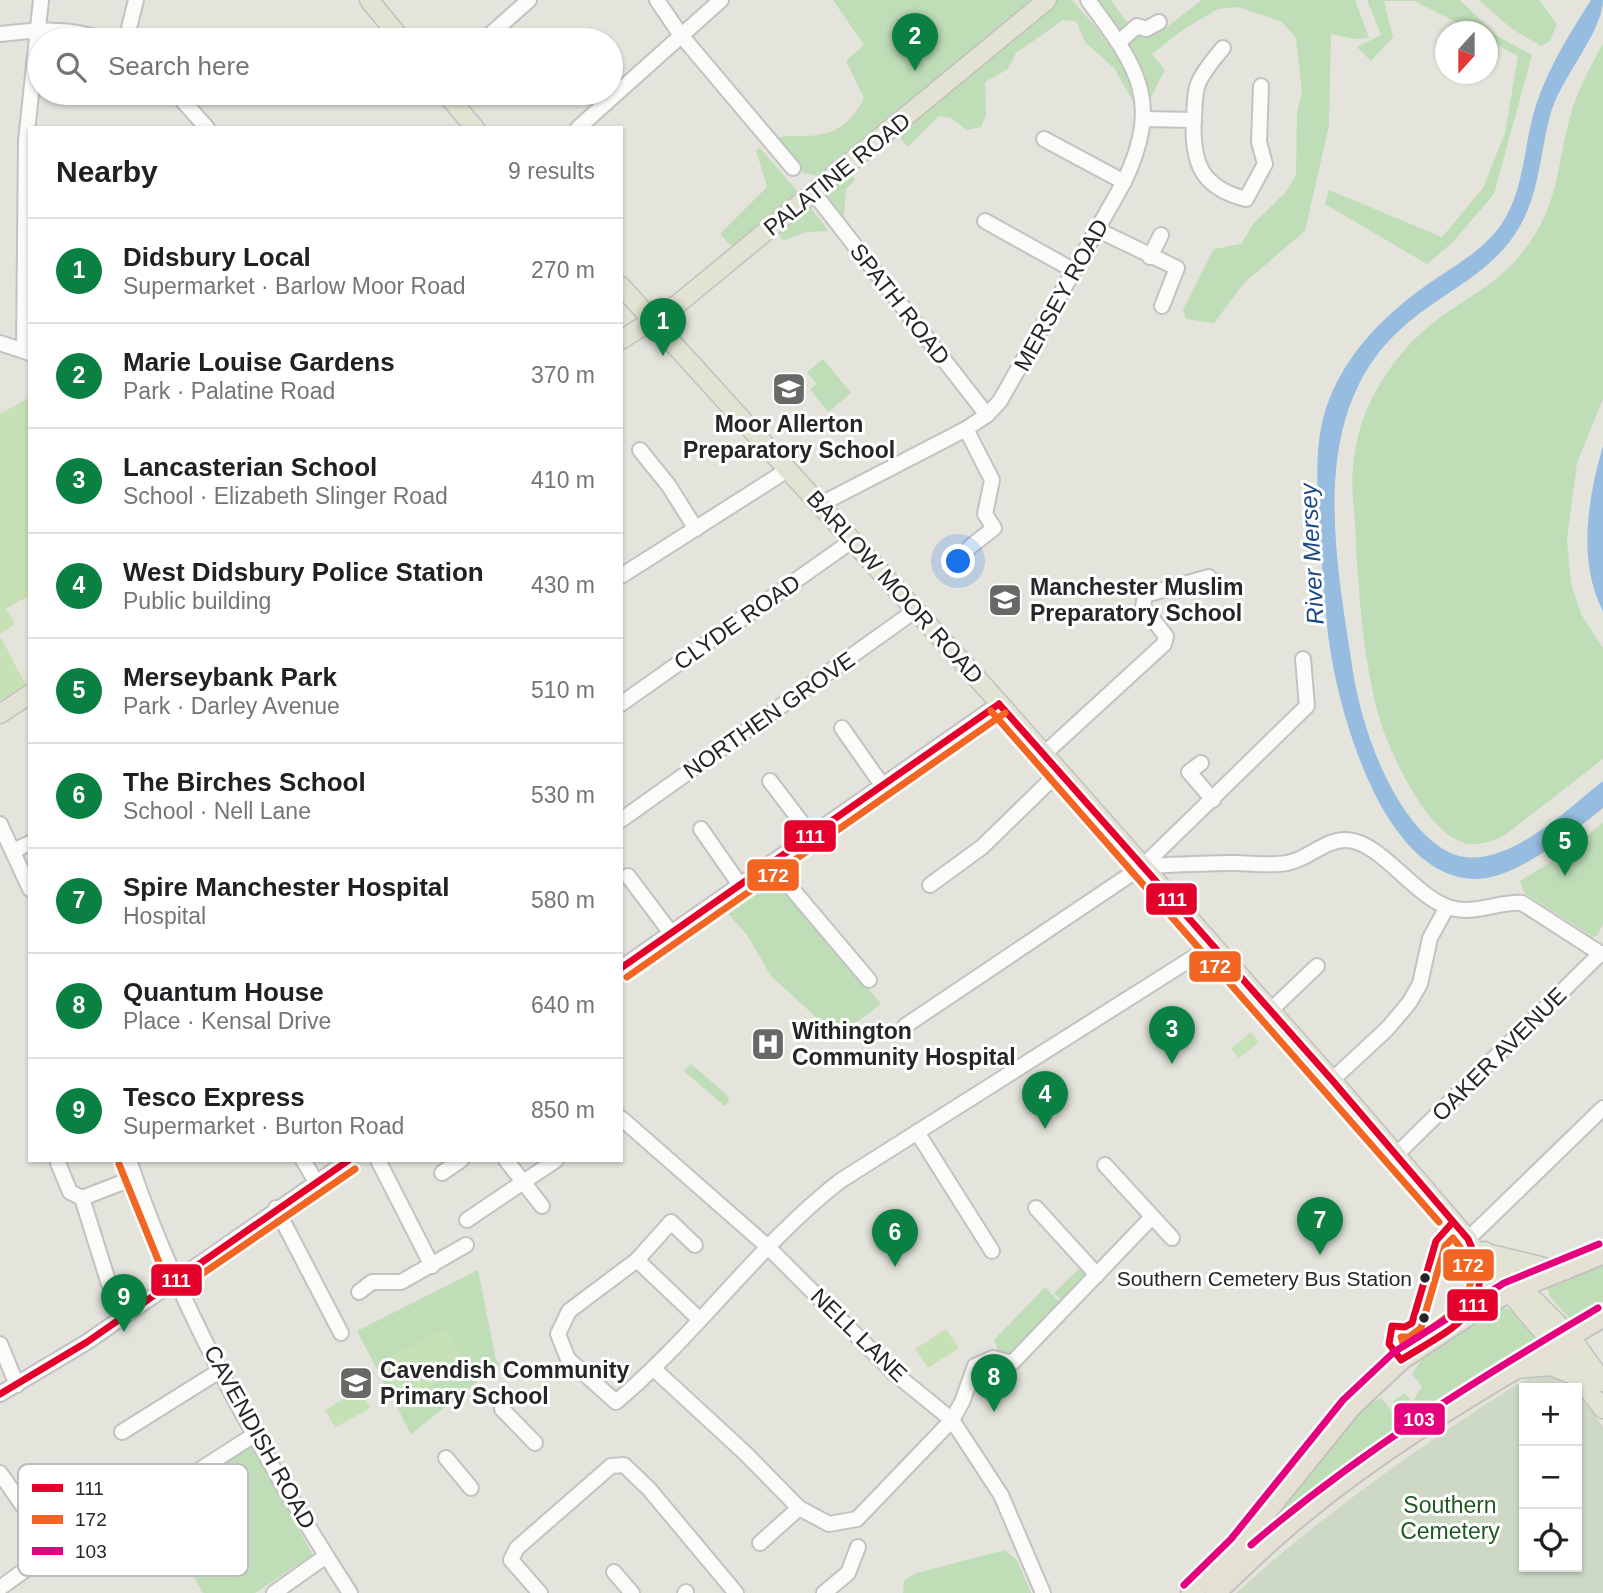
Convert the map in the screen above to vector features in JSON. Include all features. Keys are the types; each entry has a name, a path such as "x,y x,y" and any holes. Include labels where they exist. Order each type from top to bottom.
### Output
{"highway":[{"path":"1191,1593 1239,1546 1355,1403 1401,1360 1472,1313 1516,1289 1603,1254"},
{"path":"1215,1593 1290,1524 1428,1422 1603,1317"}],"main road":[{"path":"369,0 392,28"},
{"name":"PALATINE ROAD","path":"623,339 679,303 1046,0"},
{"path":"454,105 469,126"},
{"name":"BARLOW MOOR ROAD","path":"623,288 789,468 1060,771 1468,1239 1562,1341 1594,1383 1603,1409"},
{"path":"0,714 28,695"},
{"path":"1472,1313 1484,1284 1483,1255 1568,1270"},
{"path":"1516,1370 1556,1367 1594,1383"}],"street":[{"path":"37,28 41,0"},
{"path":"129,28 136,0"},
{"path":"498,28 529,0"},
{"path":"657,0 680,34 793,168"},
{"path":"623,87 721,0"},
{"name":"MERSEY ROAD","path":"821,504 966,429 987,415 1000,401 1124,182 1139,150 1144,119 1141,88 1119,43 1088,0"},
{"path":"1119,43 1137,26 1146,29 1159,22"},
{"path":"0,34 28,31"},
{"path":"1223,48 1197,87 1194,120 1197,164 1208,180 1225,194 1246,199 1265,164 1259,142 1261,86"},
{"path":"0,343 27,351 26,141 30,105"},
{"path":"187,105 205,126"},
{"path":"580,126 603,105"},
{"path":"1144,119 1194,120"},
{"path":"1044,139 1124,182"},
{"name":"SPATH ROAD","path":"813,192 987,415"},
{"path":"985,221 1073,270"},
{"path":"1098,230 1177,268 1162,306"},
{"path":"1150,257 1161,235"},
{"path":"966,429 992,480 985,514 994,528 970,547"},
{"path":"640,450 669,486 696,529"},
{"path":"623,575 789,468"},
{"name":"CLYDE ROAD","path":"623,703 853,540"},
{"path":"1044,754 1164,644 1166,636 1143,607 1145,596 1209,577"},
{"name":"NORTHEN GROVE","path":"623,819 916,610"},
{"path":"905,1026 1143,866 1307,706 1303,659"},
{"path":"623,967 999,704"},
{"path":"842,727 882,785"},
{"path":"1201,762 1189,772 1213,800"},
{"path":"930,885 982,847 1060,771"},
{"path":"770,780 811,835"},
{"path":"0,824 28,885"},
{"path":"701,829 740,885"},
{"path":"1143,866 1289,863 1325,844 1347,840 1365,846 1388,862 1416,889 1447,907 1497,908 1522,903 1601,949"},
{"path":"13,851 28,843"},
{"path":"770,863 869,979"},
{"path":"628,876 671,933"},
{"path":"1332,1080 1387,1028 1409,1003 1420,984 1430,938 1447,907"},
{"path":"695,1245 671,1222 637,1260 569,1311 558,1334 568,1359 617,1402 655,1370 699,1318 803,1210 840,1181 1213,945"},
{"name":"OAKER AVENUE","path":"1396,1155 1601,949"},
{"path":"1270,1011 1317,966"},
{"path":"1468,1239 1603,1108"},
{"name":"NELL LANE","path":"623,1120 768,1247 893,1372 952,1420 1001,1495 1042,1593"},
{"path":"917,1132 992,1251"},
{"path":"304,1162 316,1182"},
{"path":"0,1394 87,1342 276,1208 346,1162"},
{"path":"379,1162 432,1266"},
{"path":"442,1173 458,1162"},
{"path":"507,1162 542,1206"},
{"path":"467,1220 553,1162"},
{"path":"58,1163 70,1192 82,1198 109,1284"},
{"path":"1105,1165 1172,1238"},
{"path":"82,1198 132,1169"},
{"name":"CAVENDISH ROAD","path":"132,1169 177,1278 254,1435 350,1593"},
{"path":"276,1208 341,1333"},
{"path":"1036,1208 1097,1275"},
{"path":"655,1370 746,1453 799,1507 829,1524 857,1519 952,1420 962,1402 975,1366 993,1358 1012,1363 1152,1218"},
{"path":"359,1292 361,1287 372,1282 401,1282 466,1245"},
{"path":"637,1260 699,1318"},
{"path":"0,1345 17,1385"},
{"path":"122,1432 221,1370"},
{"path":"502,1409 535,1443"},
{"path":"209,1464 254,1435"},
{"path":"446,1458 471,1488"},
{"path":"540,1593 511,1560 517,1548 611,1466 624,1465 649,1489 736,1593"},
{"path":"0,1473 18,1499"},
{"path":"760,1543 799,1507"},
{"path":"824,1593 848,1573 858,1547"},
{"path":"274,1593 326,1556"},
{"path":"614,1572 632,1593"},
{"path":"0,1588 18,1575"}],"green space":[{"path":"833,0 1031,0 819,176 804,173 775,140 786,136 829,133 852,117 864,98 846,61 864,45"},
{"path":"1056,0 1072,0 1102,35 1125,72 1133,101 1114,68 1085,42 1076,21 1063,20 1016,53 1008,69 985,82 986,115 981,127 967,130 951,118 939,116 908,147 896,133"},
{"path":"1092,0 1111,0 1129,25 1145,34 1168,26 1202,0 1355,0 1369,38 1356,39 1331,34 1329,126 1305,231 1244,283 1214,323 1186,319 1183,310 1214,249 1241,244 1253,224 1286,192 1296,175 1297,112 1302,92 1296,38 1282,22 1238,7 1218,9 1184,29 1152,54 1165,70 1150,99 1136,58"},
{"path":"1367,0 1460,0 1482,21 1454,21 1415,1 1384,1 1393,37 1371,61 1357,47 1381,35"},
{"path":"1479,0 1539,0 1557,24 1550,41 1541,46 1512,29"},
{"path":"1498,37 1532,55 1494,194 1453,242 1427,264 1325,204 1329,190 1442,237 1483,188 1505,133 1518,56 1498,45"},
{"path":"1603,44 1603,399 1577,463 1567,540 1571,583 1581,614 1603,648 1603,759 1505,835 1482,843 1465,843 1446,833 1423,808 1388,743 1376,706 1366,655 1360,601 1352,488 1355,451 1369,405 1400,356 1420,334 1442,316 1503,273 1534,236 1550,204 1576,98"},
{"path":"760,148 799,193 732,247 720,234 767,187 756,150"},
{"path":"850,172 855,180 846,189 844,215 840,220 820,196"},
{"path":"809,206 829,231 806,232 783,241 778,232"},
{"path":"823,359 851,393 828,412 810,389 817,384 807,372"},
{"path":"28,398 28,596 6,609 15,624 0,634 0,414"},
{"path":"0,636 27,687 4,700 0,700"},
{"path":"1603,823 1603,924 1598,935 1593,937 1524,893 1520,881 1567,852"},
{"path":"773,873 881,1004 850,1025 830,1030 771,976 747,935 723,908"},
{"path":"1251,1032 1259,1042 1239,1058 1231,1049"},
{"path":"691,1064 727,1095 729,1101 725,1106 684,1071"},
{"path":"1451,1249 1472,1266 1475,1284 1447,1268 1445,1262"},
{"path":"1603,1263 1603,1301 1569,1318 1551,1298 1546,1286"},
{"path":"1082,1266 1087,1275 1063,1302 1054,1293"},
{"path":"478,1270 496,1360 500,1364 411,1434 357,1331"},
{"path":"1045,1287 1061,1304 1009,1357 999,1353 994,1340"},
{"path":"1473,1288 1467,1301 1455,1309 1446,1291"},
{"path":"1499,1307 1513,1310 1538,1339 1538,1348 1427,1418 1414,1399 1422,1387 1412,1374 1429,1349"},
{"path":"446,1328 467,1367 401,1402 380,1362"},
{"path":"946,1329 959,1348 928,1368 915,1349"},
{"name":"Southern Cemetery","path":"1549,1374 1571,1383 1520,1383 1536,1375"},
{"name":"Southern Cemetery","path":"1519,1384 1519,1572 1582,1572 1582,1397 1603,1427 1603,1593 1236,1593 1370,1484"},
{"path":"359,1390 370,1408 335,1428 325,1410"},
{"path":"1405,1393 1425,1419 1242,1554 1360,1410 1381,1398 1394,1413 1399,1409 1393,1401"},
{"path":"251,1445 313,1555 255,1593 203,1593 194,1576 248,1576 248,1464 222,1464"},
{"path":"1005,1550 1017,1560 1031,1593 903,1593 904,1580 917,1573"}],"water":[{"path":"1591,0 1603,0 1597,25 1552,109 1532,198 1520,226 1496,257 1403,327 1372,362 1351,401 1340,444 1335,489 1336,535 1340,582 1357,695 1382,770 1409,815 1425,834 1443,849 1463,857 1484,857 1528,839 1603,781 1603,808 1576,829 1543,853 1508,872 1475,879 1445,872 1419,855 1397,830 1378,800 1350,732 1334,671 1326,620 1317,465 1320,437 1329,401 1338,381 1362,344 1410,297 1483,245 1507,215 1518,185 1541,91 1560,51"},
{"path":"1603,446 1603,611 1590,572 1588,529 1593,486"}],"transit line":[{"name":"111","path":"999,704 1332,1080 1468,1239 1477,1263 1479,1284 1476,1300 1468,1314 1455,1326 1401,1360 1389,1344 1392,1326 1405,1327 1412,1323 1436,1241 1452,1223"},
{"name":"111","path":"623,967 999,704"},
{"name":"172","path":"991,711 1439,1222"},
{"name":"172","path":"627,977 1005,713"},
{"name":"111","path":"0,1394 87,1342 346,1162"},
{"name":"172","path":"119,1164 167,1282"},
{"name":"172","path":"183,1287 355,1169"},
{"name":"172","path":"1453,1238 1466,1257 1471,1274 1469,1289 1462,1302 1450,1314 1404,1346 1401,1337 1409,1337 1421,1328 1445,1246 1453,1238"},
{"name":"103","path":"1184,1585 1231,1539 1343,1400 1394,1352 1504,1283 1599,1244"},
{"name":"103","path":"1251,1545 1333,1479 1419,1419 1598,1308"}],"place":[{"name":"Marie Louise Gardens","path":"915,71"},
{"name":"Didsbury Local","path":"663,356"},
{"name":"Moor Allerton Preparatory School","path":"789,389"},
{"name":"Manchester Muslim Preparatory School","path":"1005,600"},
{"name":"Merseybank Park","path":"1565,876"},
{"name":"Withington Community Hospital","path":"768,1044"},
{"name":"Lancasterian School","path":"1172,1064"},
{"name":"West Didsbury Police Station","path":"1045,1129"},
{"name":"Spire Manchester Hospital","path":"1320,1255"},
{"name":"The Birches School","path":"895,1267"},
{"name":"Southern Cemetery Bus Station","path":"1425,1278"},
{"name":"Tesco Express","path":"124,1332"},
{"name":"Cavendish Community Primary School","path":"356,1383"},
{"name":"Quantum House","path":"994,1412"}],"water label":[{"name":"River Mersey","path":"1312,554"}]}
